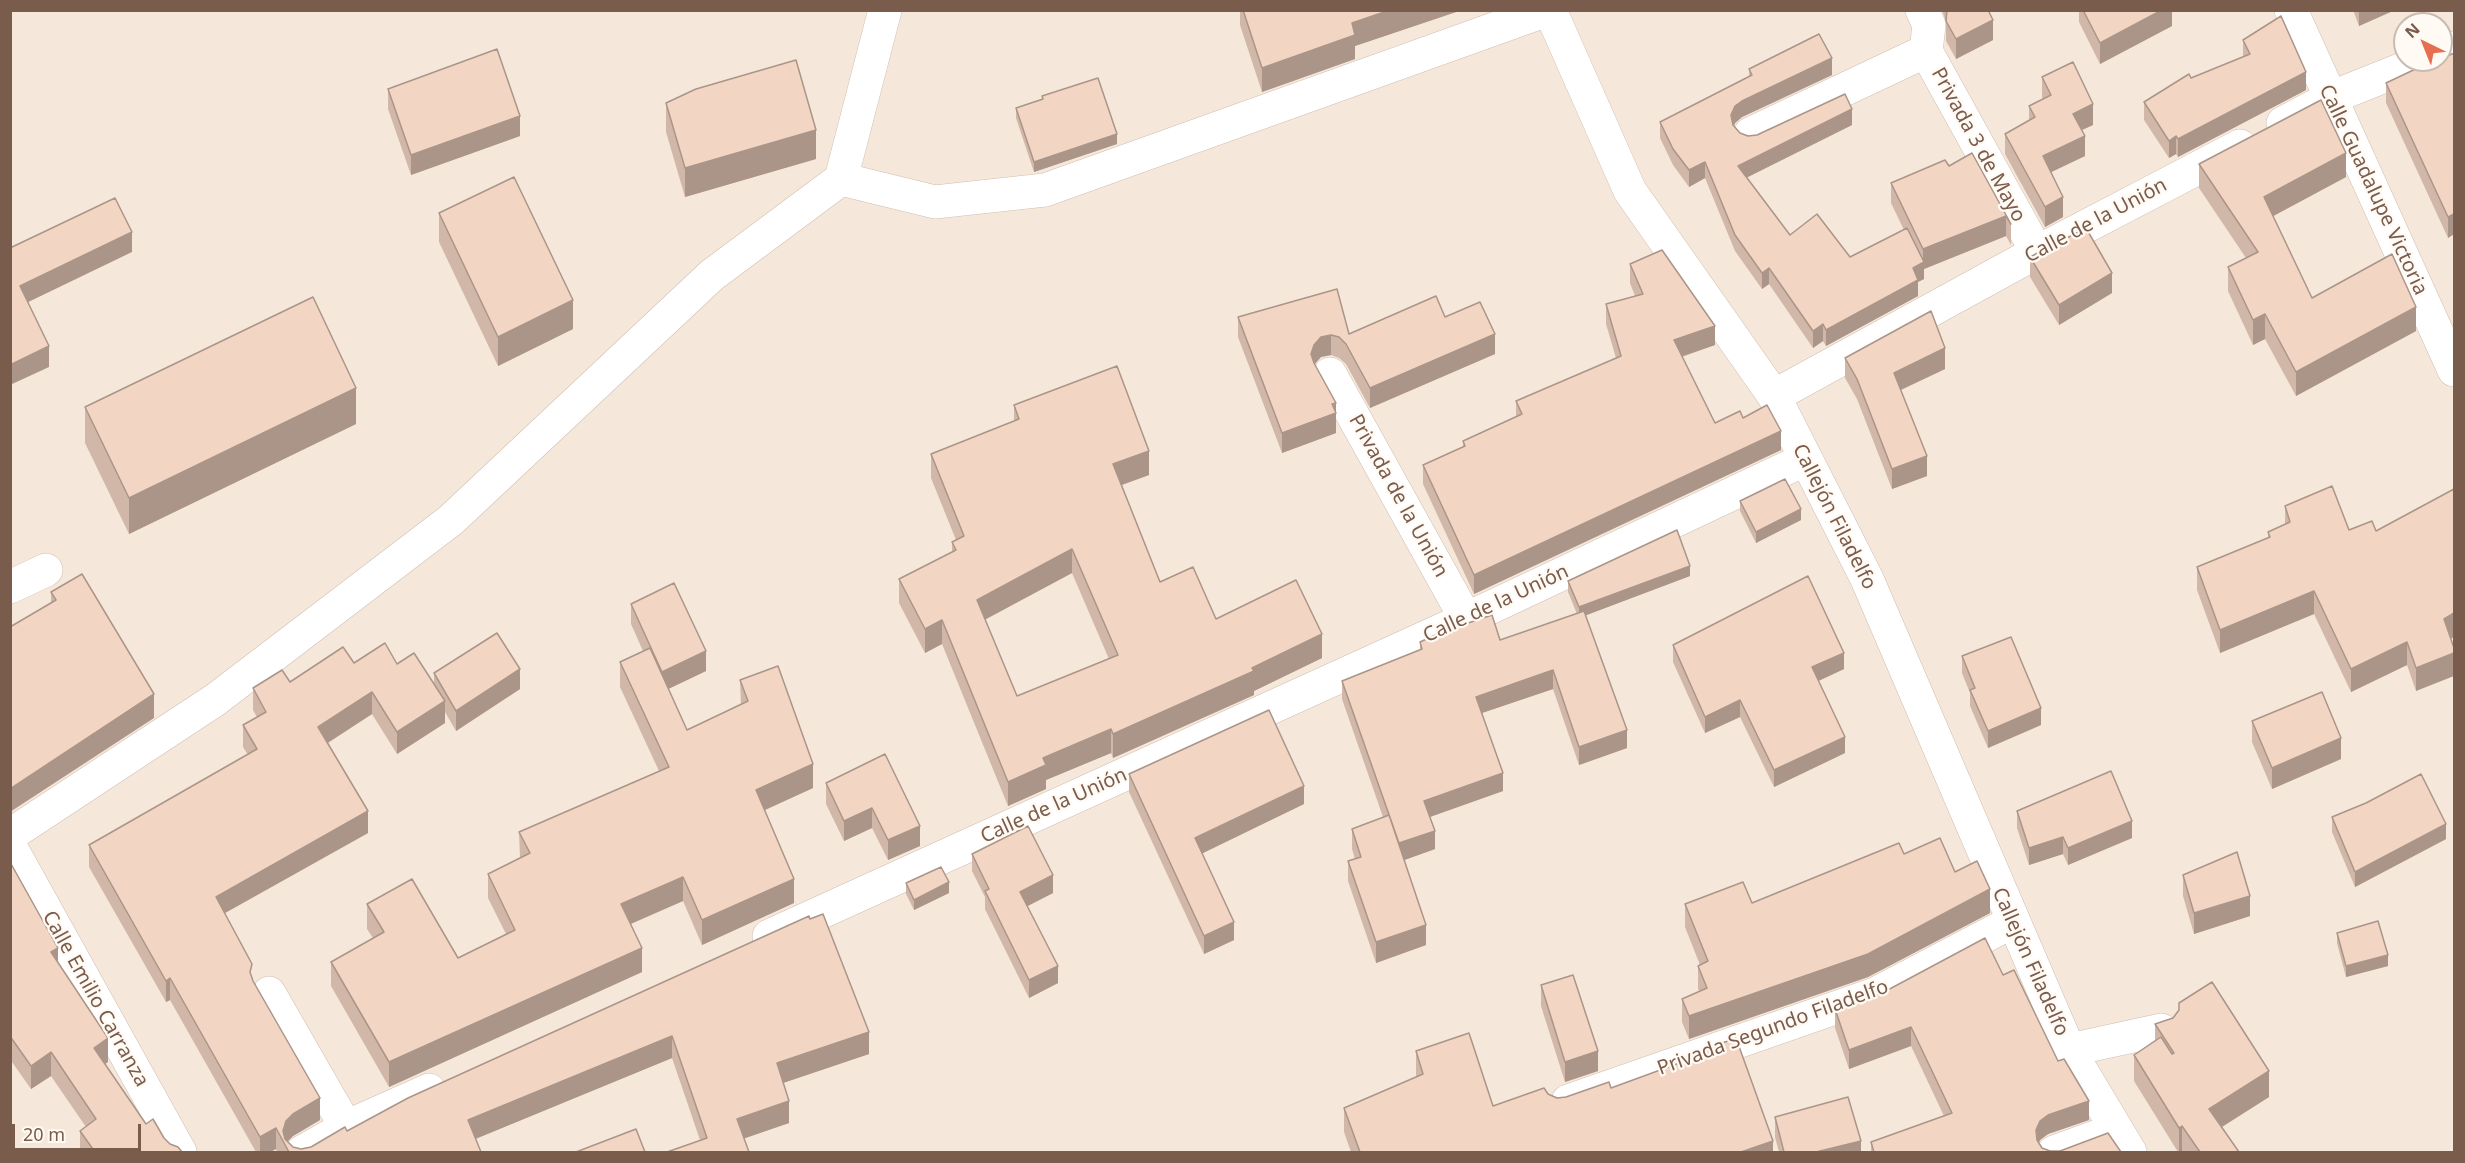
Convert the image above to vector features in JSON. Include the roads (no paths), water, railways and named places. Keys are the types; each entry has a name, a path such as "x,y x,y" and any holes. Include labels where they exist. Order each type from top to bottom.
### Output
{"street":[{"path":"10,835 215,700 451,520 712,274 841,178 885,10"},
{"path":"841,178 935,202 1045,190 1549,10"},
{"name":"Callejón Filadelfo","path":"1549,10 1630,190 1774,396 1867,579 2012,922 2069,1050 2122,1141"},
{"path":"1922,10 1929,26 1926,51"},
{"name":"Calle Guadalupe Victoria","path":"2291,10 2454,370"},
{"name":"Privada 3 de Mayo","path":"1750,134 1926,51 2037,252"},
{"name":"Calle de la Unión","path":"1774,396 2037,252 2330,98 2395,72"},
{"name":"Privada de la Unión","path":"1330,374 1466,619"},
{"name":"Calle de la Unión","path":"738,950 1466,619 1806,459"},
{"path":"10,587 46,570"},
{"name":"Calle Emilio Carranza","path":"10,846 180,1152"},
{"name":"Privada Segundo Filadelfo","path":"1560,1104 1875,994 2012,922"},
{"path":"269,993 346,1127"},
{"name":"Callejón Filadelfo","path":"2069,1050 2161,1030"},
{"path":"302,1152 346,1127 455,1078"},
{"path":"2054,1152 2122,1141"}]}
